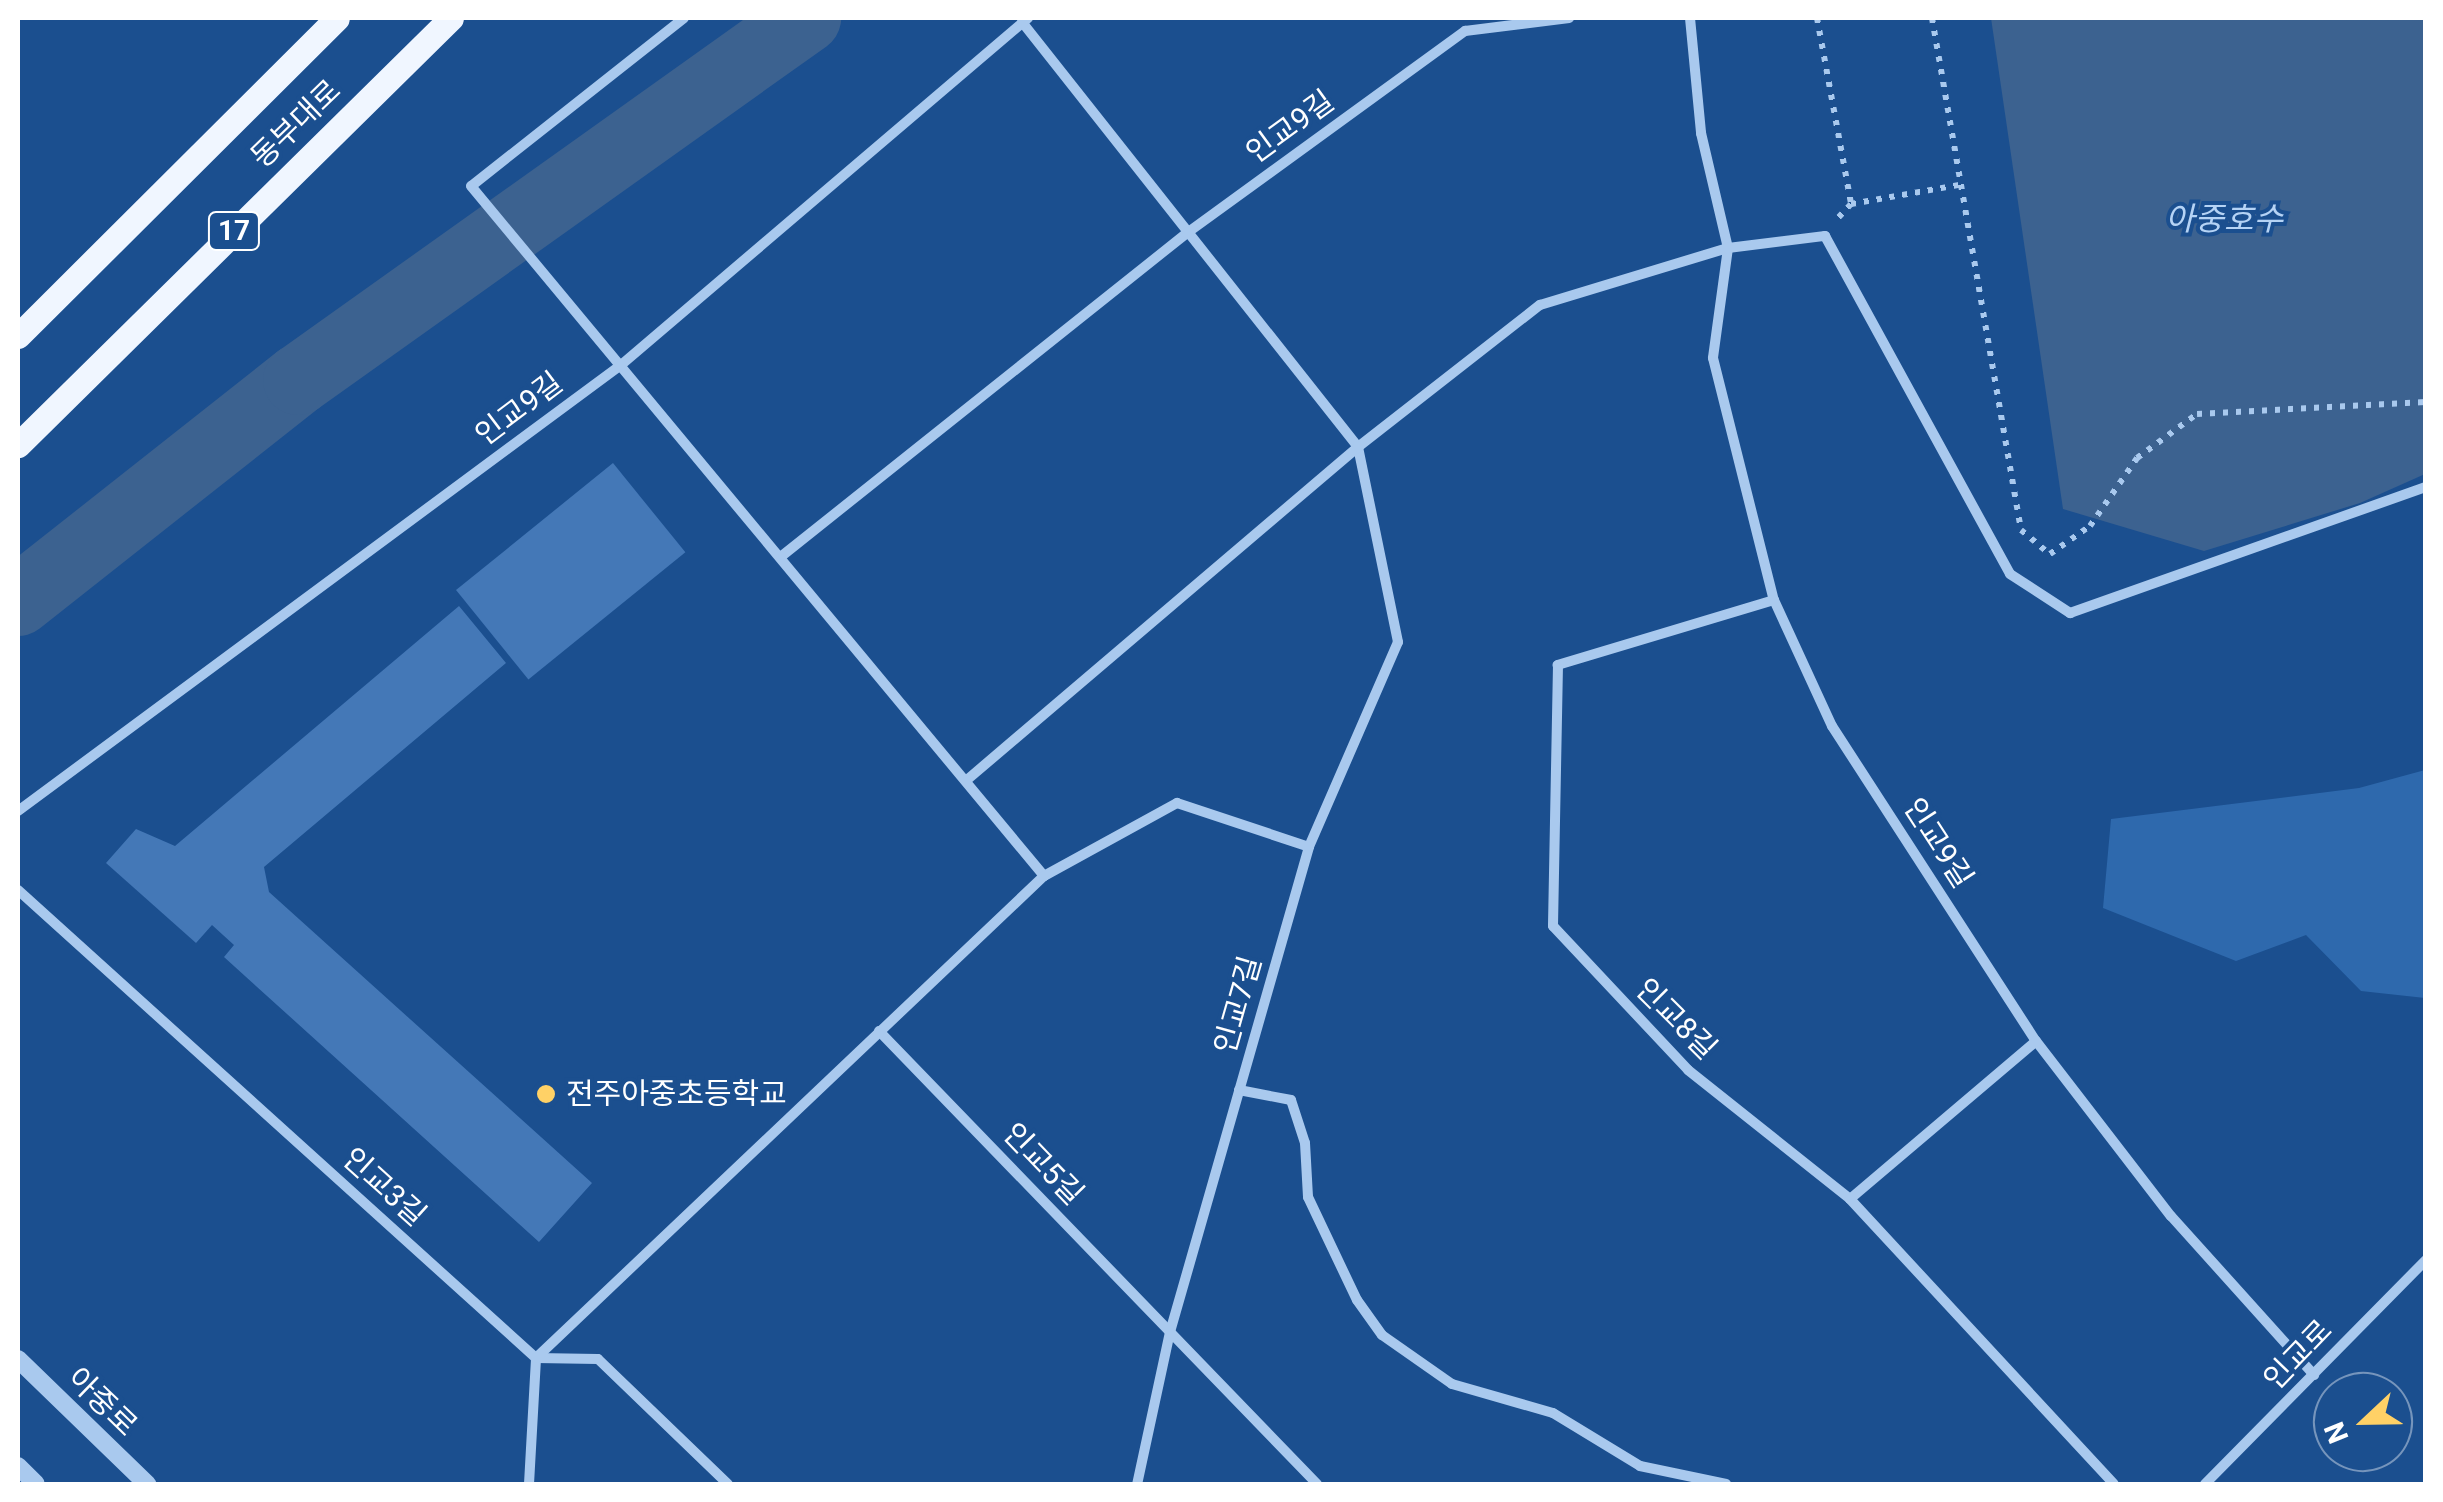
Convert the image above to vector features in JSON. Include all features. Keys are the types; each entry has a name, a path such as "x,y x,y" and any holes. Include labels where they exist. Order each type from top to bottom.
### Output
{"main road":[{"name":"동부대로","path":"18,336 336,18"},
{"name":"동부대로","path":"18,446 451,18"}],"street":[{"path":"684,18 471,186 783,555 1044,876"},
{"name":"인교9길","path":"783,555 1187,234 1465,31 1568,18"},
{"name":"인교9길","path":"1690,18 1700,133 1728,248 1713,358 1774,600 1832,726 2036,1041 2171,1216 2313,1374"},
{"path":"1025,20 1187,234 1358,448"},
{"name":"인교9길","path":"18,811 621,364 1025,20"},
{"path":"968,779 1358,448 1540,305 1728,248 1825,236 2010,574 2070,613 2426,487"},
{"name":"인교7길","path":"1358,448 1398,642 1309,848 1239,1090 1291,1100 1305,1143 1308,1197 1357,1300 1382,1336 1452,1384 1553,1413 1640,1466 1726,1484"},
{"name":"인교8길","path":"1774,600 1558,665 1552,926 1688,1070 1850,1199 2114,1484"},
{"path":"529,1484 536,1358 1044,876 1177,803 1309,848"},
{"name":"인교3길","path":"18,890 536,1358"},
{"name":"인교5길","path":"879,1032 1317,1484"},
{"path":"1850,1199 2036,1041"},
{"path":"1136,1484 1170,1332 1239,1090"},
{"name":"인교로","path":"2317,1372 2426,1260"},
{"path":"536,1358 598,1359 728,1484"},
{"name":"아중로","path":"18,1359 147,1484"},
{"name":"인교로","path":"2206,1484 2313,1376"}],"path":[{"path":"1817,18 1851,204"},
{"path":"1932,18 2020,530 2050,554 2090,526 2137,458 2197,414 2426,402"},
{"path":"1825,236 1851,204 1959,184"}],"shaded area":[{"path":"2425,770 2425,998 2361,991 2306,935 2236,961 2103,908 2111,819 2359,788"}],"water":[{"name":"아중호수","path":"1991,18 2425,18 2425,474 2360,503 2204,551 2063,509"}],"building":[{"path":"613,463 685,552 528,679 456,590"},
{"path":"459,606 506,663 264,867 269,892 592,1183 539,1242 224,957 234,945 212,925 196,943 106,863 136,829 175,846"}],"waterway":[{"path":"18,601 298,380 806,18"}],"place":[{"name":"전주아중초등학교","path":"546,1094"}]}
